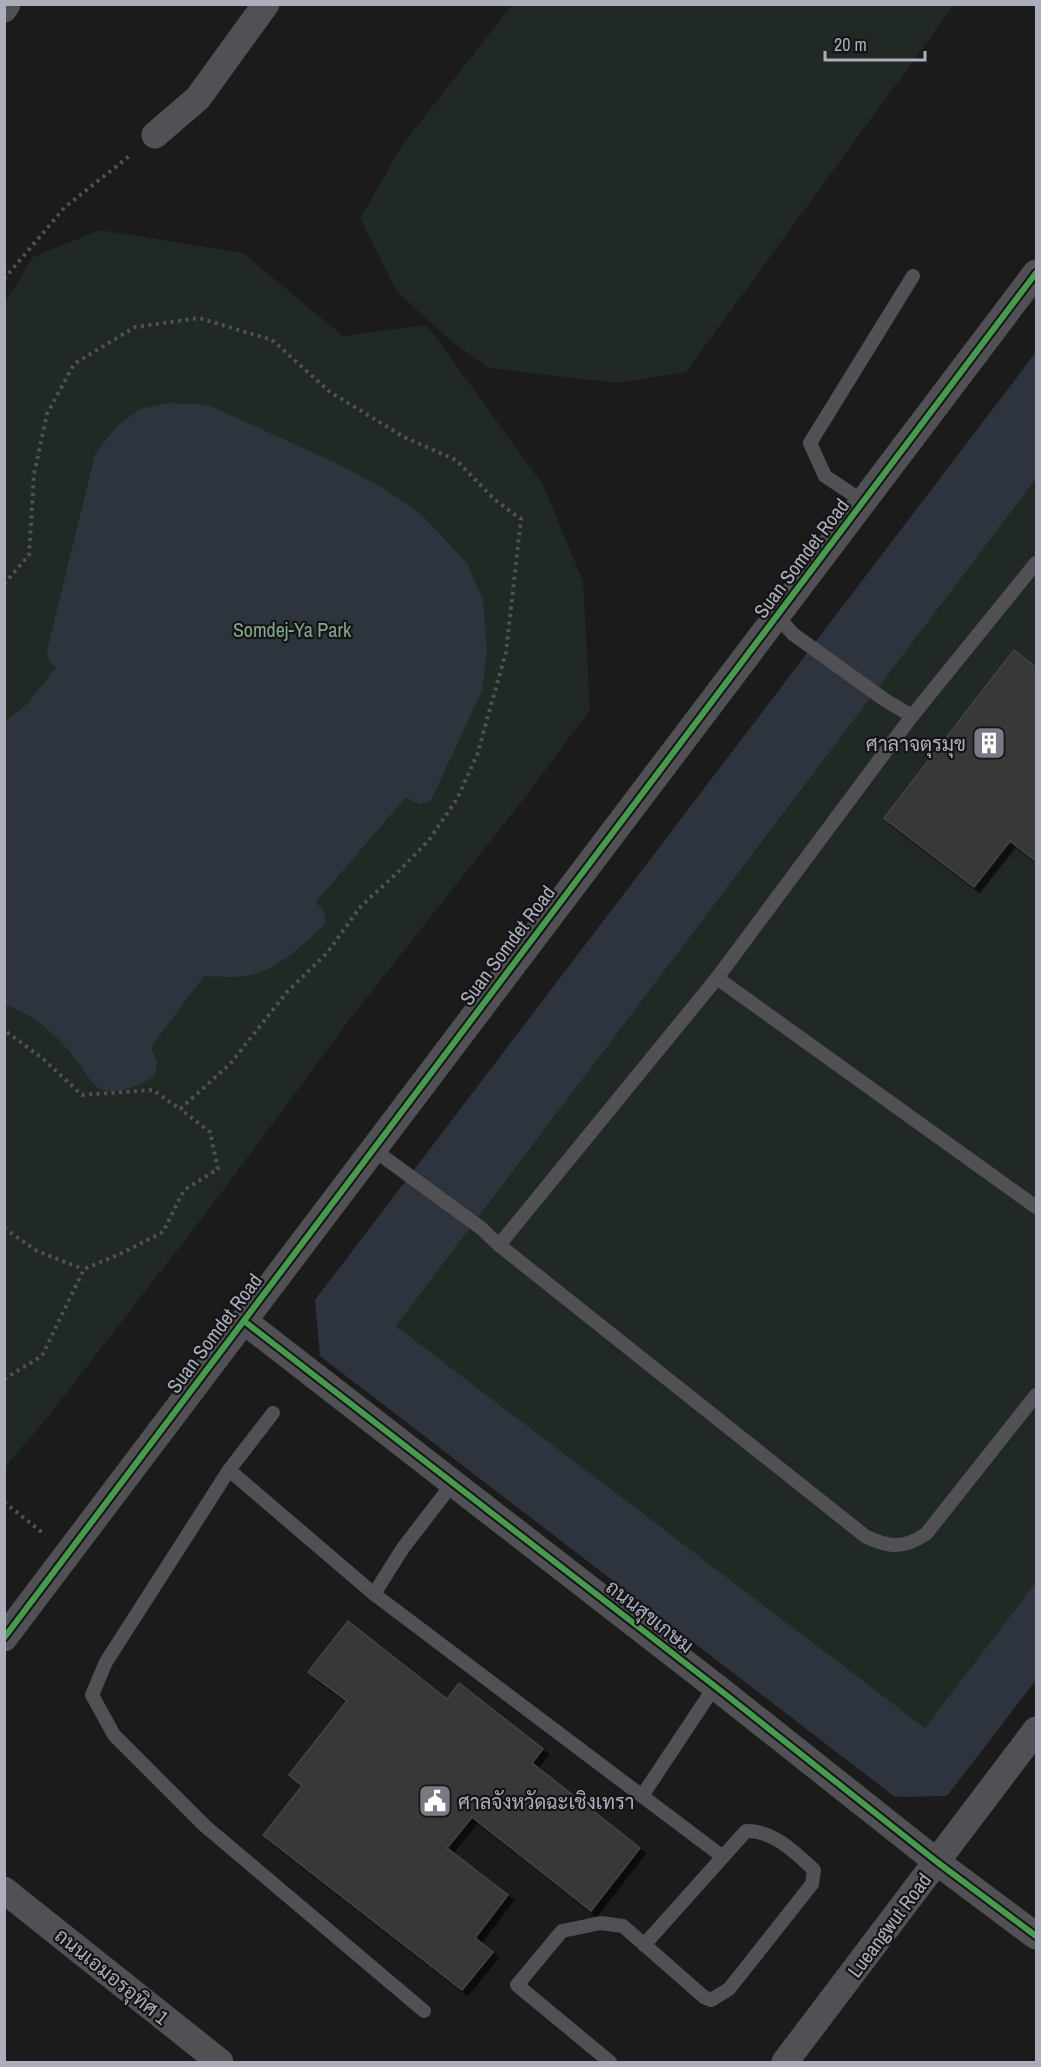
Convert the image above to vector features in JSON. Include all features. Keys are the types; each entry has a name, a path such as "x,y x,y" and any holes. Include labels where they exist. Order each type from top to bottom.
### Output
{"street":[{"path":"4,9 8,4"},
{"path":"155,135 198,98 266,4"},
{"name":"Suan Somdet Road","path":"4,1638 374,1150 785,625 864,502 1036,273"},
{"name":"ถนนสุขเกษม","path":"244,1321 715,1686 937,1862 1036,1936"},
{"name":"Lueangwut Road","path":"785,2062 1036,1730"},
{"name":"ถนนเอมอรอุทิศ 1","path":"4,1890 220,2062"}],"lane":[{"path":"864,502 825,476 810,443 913,276"},
{"path":"499,1245 717,978 912,716 1036,563"},
{"path":"785,625 885,700 912,716"},
{"path":"717,978 1036,1207"},
{"path":"374,1150 481,1228 499,1245 865,1536 878,1543 900,1546 915,1542 926,1534 1036,1395"},
{"path":"273,1413 229,1470 106,1662 92,1695 114,1735 205,1827 424,2011"},
{"path":"229,1470 374,1593 723,1857"},
{"path":"374,1593 403,1548 453,1483"},
{"path":"642,1796 715,1686"},
{"path":"610,2062 517,1985 562,1930 601,1923 623,1926 644,1945 704,1997 711,2000 729,1989 812,1884 813,1870 794,1850 758,1830 746,1831 644,1945"}],"path":[{"path":"4,279 65,207 155,135"},
{"path":"4,584 29,555 34,474 47,414 74,364 135,327 199,318 272,340 330,392 404,437 456,460 495,500 521,519 506,652 477,754 458,799 429,840 361,906 327,953 287,992 230,1064 180,1109"},
{"path":"4,1030 42,1058 82,1095 153,1090 210,1132 218,1168 184,1190 163,1232 84,1269 42,1356 4,1379"},
{"path":"4,1228 37,1251 84,1269"},
{"path":"4,1502 68,1554"}],"green space":[{"path":"512,5 954,5 686,372 617,383 488,368 451,341 397,292 360,218 403,144"},
{"name":"Somdej-Ya Park","path":"100,230 243,253 343,336 427,325 543,485 583,581 590,710 523,800 353,1015 213,1204 43,1423 5,1467 5,302 33,257"},
{"path":"1036,479 1036,1582 925,1729 396,1326"}],"shaded area":[{"path":"1036,352 1036,479 396,1326 925,1728 1036,1582 1036,1680 947,1796 895,1797 320,1356 315,1300"},
{"path":"169,403 208,405 336,463 383,488 422,515 467,563 483,600 487,652 482,691 430,802 418,804 406,797 316,902 325,913 325,925 294,952 272,967 247,976 204,976 151,1047 157,1063 154,1077 127,1089 112,1091 94,1085 69,1052 45,1027 26,1014 5,1005 5,722 27,704 56,668 48,659 47,651 95,454 117,426 140,409"}],"building":[{"name":"ศาลาจตุรมุข","path":"1014,650 1036,667 1036,861 1010,841 974,887 884,818"},
{"name":"ศาลจังหวัดฉะเชิงเทรา","path":"348,1621 447,1699 459,1683 543,1749 532,1763 640,1848 591,1911 472,1817 447,1848 508,1895 475,1938 493,1952 462,1990 263,1835 302,1786 289,1775 347,1701 308,1672"}],"cycle path":[{"path":"4,1638 1036,273"},
{"path":"244,1321 725,1694 937,1862 1036,1936"}],"place":[{"name":"ศาลาจตุรมุข","path":"989,743"},
{"name":"ศาลจังหวัดฉะเชิงเทรา","path":"435,1801"}]}
